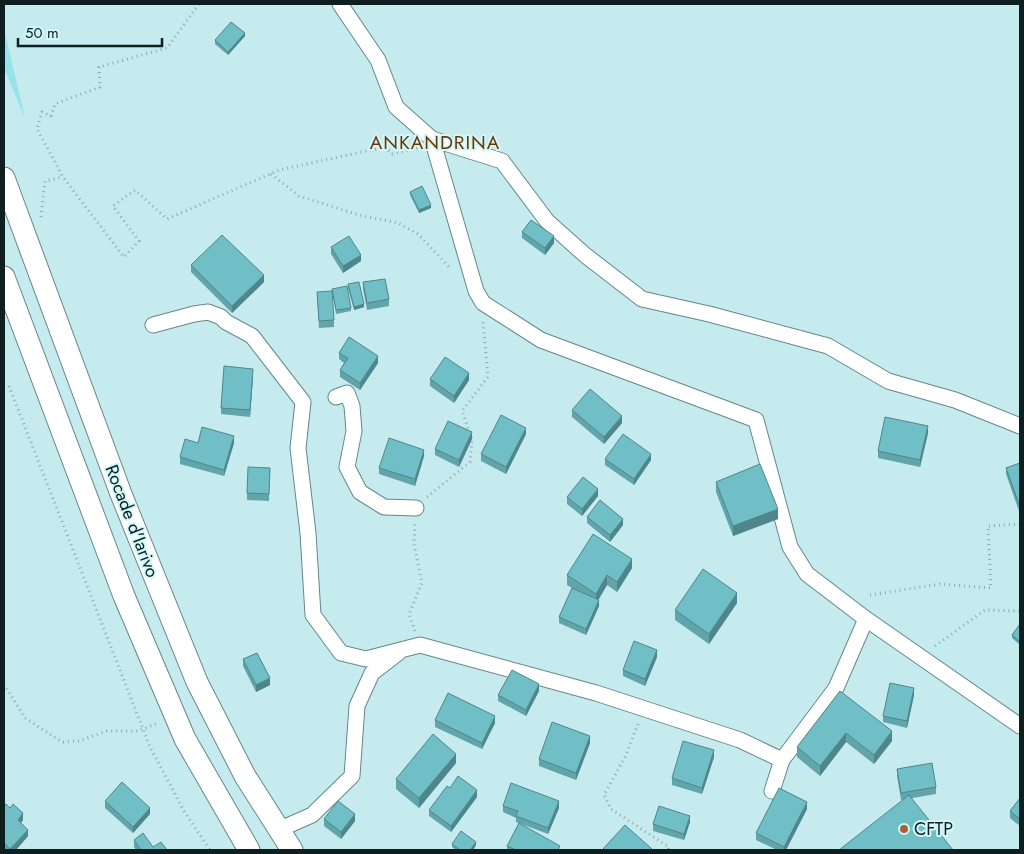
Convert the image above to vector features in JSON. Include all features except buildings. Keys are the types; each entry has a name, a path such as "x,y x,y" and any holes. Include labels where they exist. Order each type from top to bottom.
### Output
{"main road":[{"name":"Rocade d'Iarivo","path":"4,178 121,494 196,682 244,776 292,850"},
{"name":"Rocade d'Iarivo","path":"4,277 124,596 181,730 225,812 249,850"}],"street":[{"path":"340,4 378,60 396,107 432,139 502,161 547,220 586,255 642,299 709,314 828,346 888,380 955,400 1020,426"},
{"path":"432,139 479,297 541,340 756,420 790,547 806,574 1020,726"},
{"path":"154,325 208,312 221,317 226,322 252,336 303,402 298,448 308,533 313,615 341,653 366,659 420,645 596,692 740,740 782,760"},
{"path":"336,397 347,393 352,406 354,431 347,467 360,492 384,507 416,508"},
{"path":"772,791 782,760 836,688 866,618"},
{"path":"278,830 312,815 352,776 357,706 372,673 404,649"}],"path":[{"path":"199,4 167,48 99,67 100,87 54,104 51,116 42,112 37,129 63,177 124,257 140,241 113,206 135,190 167,218 272,174 385,147 392,154 425,146 432,139"},
{"path":"272,174 299,196 359,215 398,222 418,234 479,297 488,377 462,410 472,439 470,462 452,478 439,485 416,508 414,544 422,583 409,614 420,645"},
{"path":"40,225 45,181 63,177"},
{"path":"9,386 120,672 145,729 150,747 184,811 210,850"},
{"path":"870,595 940,584 992,588 988,526 1020,524"},
{"path":"930,649 985,610 1020,611"},
{"path":"4,684 25,718 62,742 78,741 107,731 145,729 163,721"},
{"path":"647,710 637,726 625,757 604,795 611,809 669,847 668,850"}],"shaded area":[{"path":"4,29 25,118 4,68"}],"place":[{"name":"CFTP","path":"904,829"}],"district":[{"name":"ANKANDRINA","path":"435,142"}]}
